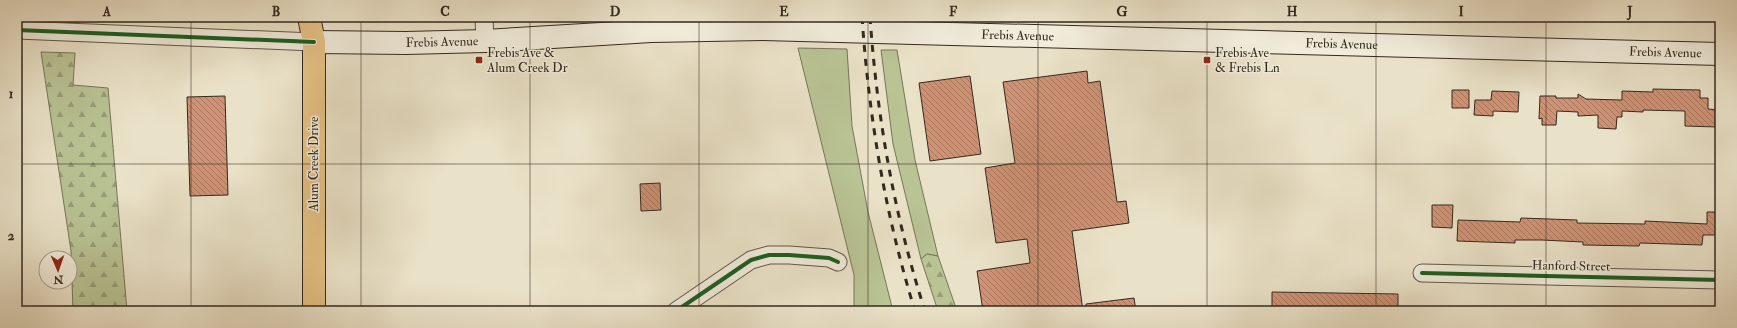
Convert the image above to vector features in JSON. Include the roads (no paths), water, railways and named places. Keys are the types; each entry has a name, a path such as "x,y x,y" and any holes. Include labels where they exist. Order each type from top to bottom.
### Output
{"main road":[{"name":"Alum Creek Drive","path":"309,17 314,42 314,311"},
{"name":"Frebis Avenue","path":"314,42 406,43 485,41 651,31 763,29 1720,54"}],"street":[{"path":"484,17 485,41"},
{"path":"17,30 314,42"},
{"path":"676,311 751,260 769,255 789,255 829,258 838,262"},
{"name":"Hanford Street","path":"1422,273 1720,280"}],"railway":[{"path":"862,17 869,92 880,166 895,238 915,311"},
{"path":"870,17 877,92 888,166 904,239 925,311"}],"place":[{"name":"Frebis Ave & Alum Creek Dr","path":"479,60"},
{"name":"Frebis Ave & Frebis Ln","path":"1207,60"}]}
